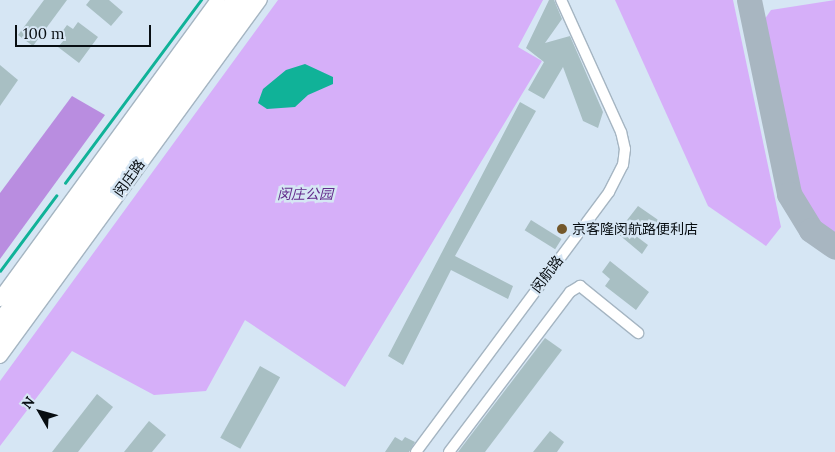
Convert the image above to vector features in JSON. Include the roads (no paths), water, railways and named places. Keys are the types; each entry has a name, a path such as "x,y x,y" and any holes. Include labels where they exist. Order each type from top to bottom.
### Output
{"main road":[{"name":"闵庄路","path":"0,356 146,127 218,0"},
{"name":"闵庄路","path":"0,338 233,0"},
{"name":"闵庄路","path":"0,320 146,127 247,0"},
{"name":"闵庄路","path":"0,299 146,127 260,0"}],"street":[{"name":"闵航路","path":"416,452 609,192 623,165 625,149 621,132 561,0"},
{"path":"449,452 570,292 580,286 638,333"}],"waterway":[{"path":"65,183 201,0"},
{"path":"0,271 56,196"}],"place":[{"name":"京客隆闵航路便利店","path":"562,229"}],"park label":[{"name":"闵庄公园","path":"305,194"}]}
